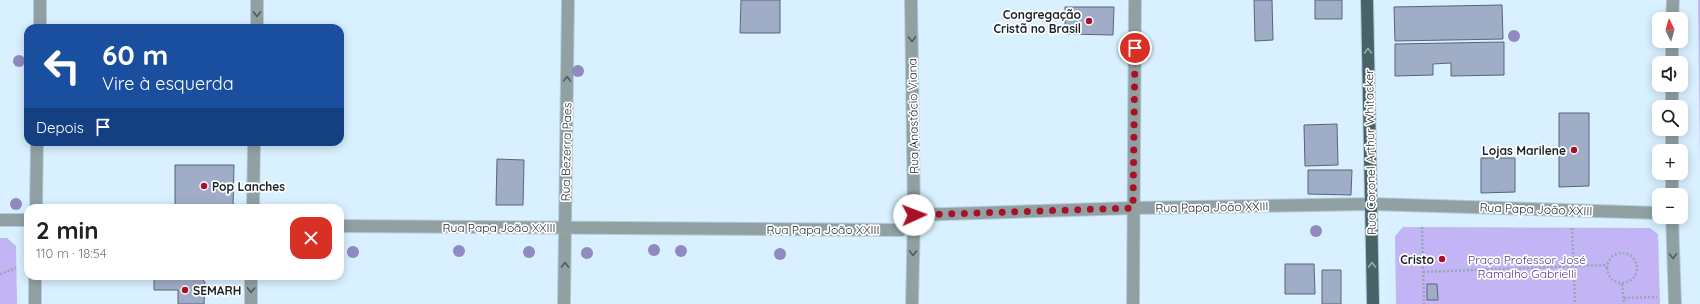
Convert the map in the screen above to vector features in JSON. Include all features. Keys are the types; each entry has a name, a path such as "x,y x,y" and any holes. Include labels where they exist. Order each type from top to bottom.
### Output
{"main road":[{"name":"Rua Coronel Arthur Whitacker","path":"1367,0 1373,304"}],"street":[{"path":"40,0 40,24"},
{"path":"257,0 257,24"},
{"name":"Rua Bezerra Paes","path":"564,304 568,0"},
{"name":"Rua Anastácio Viana","path":"912,0 914,215 912,304"},
{"path":"1133,304 1135,0"},
{"path":"1672,12 1673,0"},
{"path":"36,204 37,146"},
{"path":"253,204 254,146"},
{"name":"Rua Papa João XXIII","path":"344,226 901,230 914,215 1133,208 1371,204 1652,213"},
{"path":"0,220 24,220"},
{"path":"1672,224 1675,304"},
{"path":"35,280 35,304"},
{"path":"251,304 252,280"}],"path":[{"path":"1422,227 1424,304"},
{"path":"1572,227 1575,304"},
{"path":"1617,254 1628,254 1637,264 1637,274 1630,282 1622,284 1611,279 1608,275 1607,265 1609,260 1617,254"},
{"path":"1423,272 1607,265"},
{"path":"0,274 16,268"},
{"path":"1622,284 1624,304"},
{"path":"1624,298 1659,296"}],"green space":[{"path":"1698,0 1700,0 1700,164"},
{"name":"Praça Professor José Ramalho Gabrielli","path":"1403,227 1650,228 1658,234 1660,304 1396,304 1395,236"},
{"path":"0,238 7,238 16,246 17,304 0,304"}],"building":[{"path":"741,0 780,0 780,33 740,33"},
{"path":"1254,0 1272,0 1273,40 1255,41"},
{"path":"1315,0 1342,0 1342,19 1315,19"},
{"path":"1502,5 1503,39 1395,41 1394,7"},
{"name":"Congregação Cristã no Brasil","path":"1065,7 1114,7 1113,35 1065,34"},
{"path":"1504,42 1504,75 1451,76 1451,63 1433,64 1433,75 1395,76 1395,44"},
{"name":"Lojas Marilene","path":"1559,113 1589,113 1589,186 1559,187"},
{"path":"1337,124 1338,165 1305,166 1304,125"},
{"path":"1481,158 1515,158 1515,192 1481,193"},
{"path":"497,159 524,160 523,205 496,205"},
{"name":"Pop Lanches","path":"175,165 234,165 233,204 175,204"},
{"path":"1308,170 1352,170 1351,195 1308,194"},
{"path":"1285,264 1314,264 1315,294 1285,294"},
{"path":"1322,270 1341,270 1341,304 1322,304"},
{"name":"SEMARH","path":"154,280 203,280 205,282 204,304 178,304 178,290 154,290"},
{"path":"1427,284 1437,284 1438,300 1427,300"}],"place":[{"name":"Congregação Cristã no Brasil","path":"1089,21"},
{"name":"Lojas Marilene","path":"1574,150"},
{"name":"Pop Lanches","path":"204,186"},
{"name":"Cristo","path":"1442,259"},
{"name":"SEMARH","path":"185,290"}],"route":[{"path":"914,215 1133,208 1135,48"}]}
